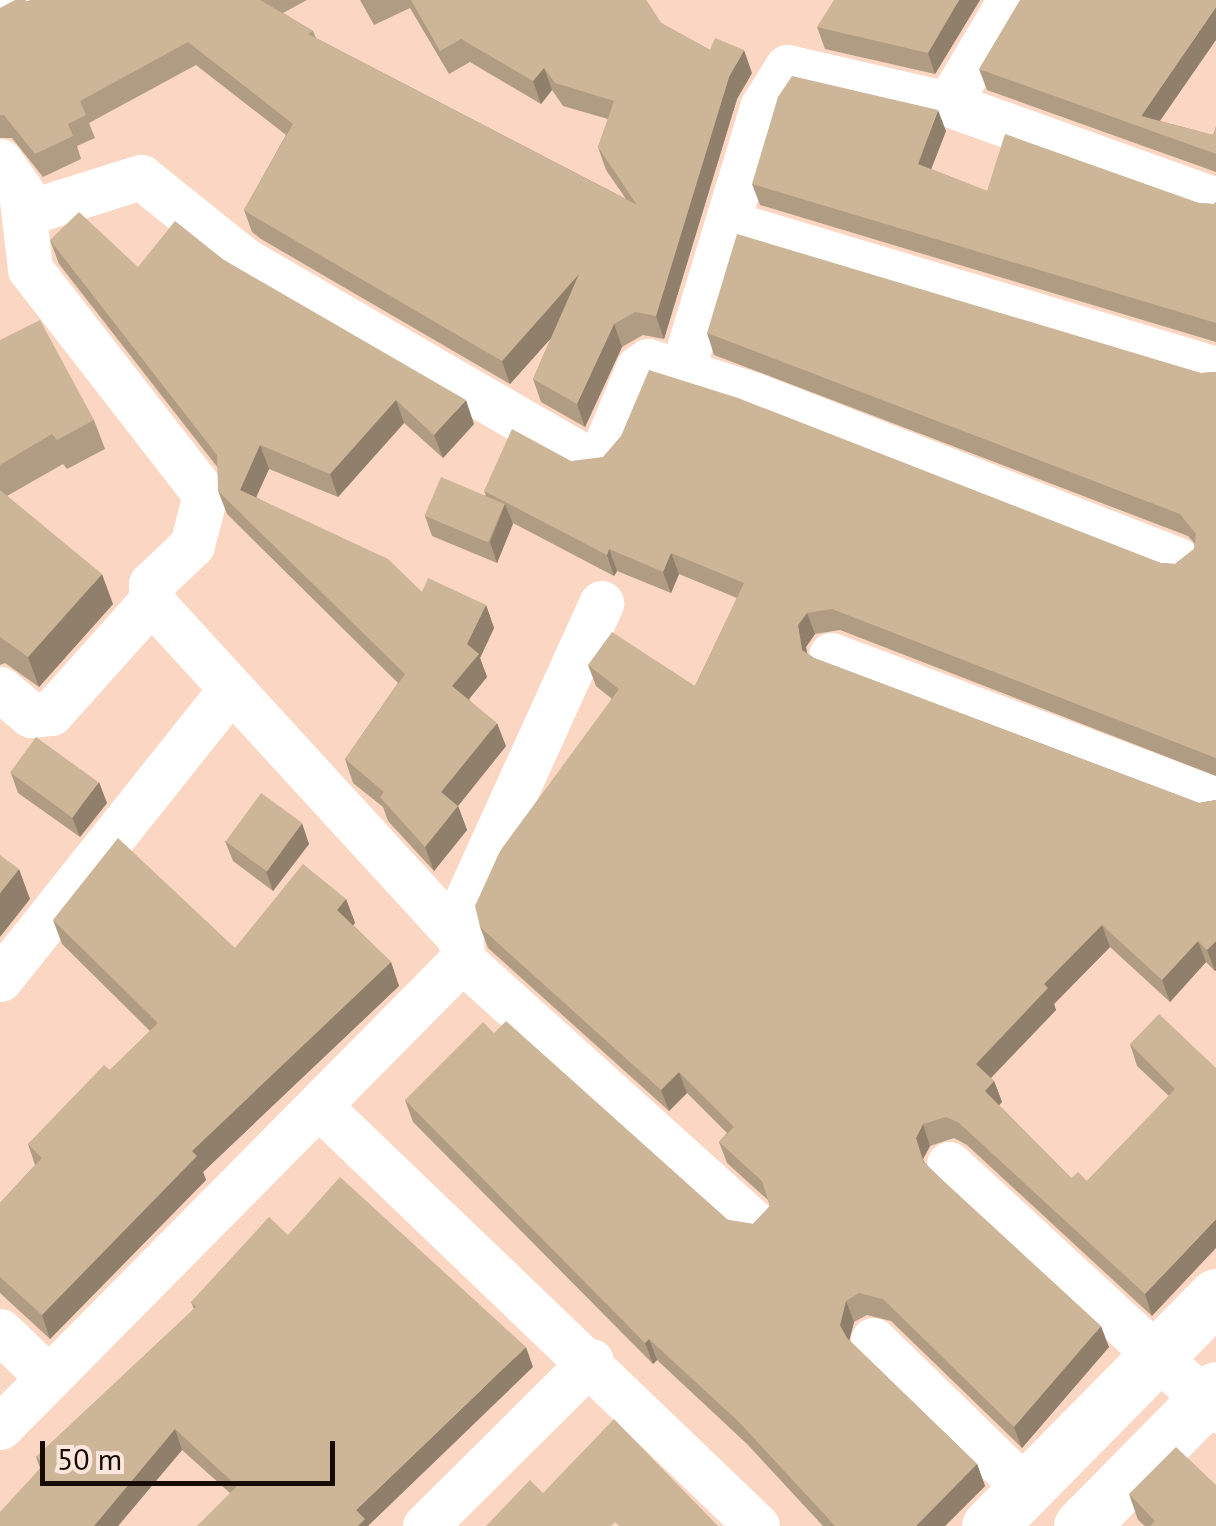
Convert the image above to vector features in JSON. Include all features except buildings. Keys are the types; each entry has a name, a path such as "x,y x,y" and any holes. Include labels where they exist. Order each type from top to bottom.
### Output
{"main road":[{"path":"0,4 7,0"},
{"path":"1008,1507 1216,1296"},
{"path":"1080,1526 1213,1400"}],"street":[{"path":"948,104 1010,0"},
{"path":"682,372 762,107 787,68 948,104 1216,200"},
{"path":"0,161 21,191 30,270 205,495 192,545 151,584 150,602 52,713 31,715 0,690"},
{"path":"26,213 141,177 246,260 584,457 593,459 605,447 642,362 682,372 1178,560"},
{"path":"728,223 1216,368"},
{"path":"150,602 232,688 457,945 752,1222"},
{"path":"0,1427 321,1108 457,945 601,603"},
{"path":"831,654 1216,800"},
{"path":"0,979 232,688"},
{"path":"321,1108 591,1362 758,1526"},
{"path":"949,1164 1213,1400"},
{"path":"0,1332 48,1377"},
{"path":"873,1340 1008,1507"},
{"path":"424,1526 591,1362"}]}
